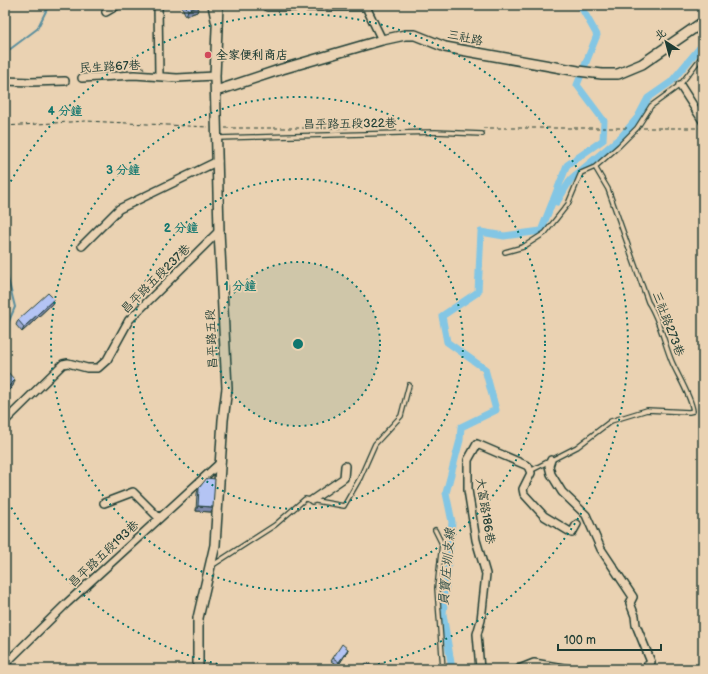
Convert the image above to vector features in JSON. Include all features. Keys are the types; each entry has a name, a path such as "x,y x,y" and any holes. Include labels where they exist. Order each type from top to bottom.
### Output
{"street":[{"path":"106,12 118,5"},
{"path":"158,5 159,76"},
{"path":"212,5 217,30"},
{"name":"昌平路五段","path":"198,669 198,618 215,545 220,462 227,388 219,231 216,91 218,5"},
{"path":"267,7 367,6 382,40"},
{"name":"三社路","path":"216,91 282,69 382,40 406,35 415,35 445,47 461,50 578,71 618,74 642,64 703,22"},
{"name":"民生路67巷","path":"82,78 134,75 177,78 216,76"},
{"name":"民生路67巷","path":"5,81 65,81"},
{"path":"680,85 703,121"},
{"path":"82,246 119,209 218,161"},
{"name":"昌平路五段237巷","path":"5,421 63,364 68,363 87,368 98,368 107,360 129,320 219,231"},
{"name":"大富路186巷","path":"480,669 477,634 481,620 486,574 476,540 468,490 468,460 477,444 528,466 530,471"},
{"path":"551,460 549,466 556,483 569,500 586,515 601,549 633,597 630,603 635,616 636,625 650,662 644,669"},
{"name":"昌平路五段193巷","path":"5,664 71,600 220,462"},
{"path":"312,500 344,478 345,466"},
{"path":"530,471 531,473 523,489 524,494 544,516 572,533 577,524"},
{"path":"104,503 133,492 159,518"},
{"path":"519,669 534,663 569,669"}],"lane":[{"path":"504,252 523,247 546,233 568,204 581,173 595,167 637,128 651,106 680,85 703,55"},
{"name":"昌平路五段322巷","path":"218,138 435,132 482,134"},
{"name":"三社路273巷","path":"551,460 577,446 611,421 647,410 692,411 682,382 672,362 654,311 648,302 608,189 595,167"},
{"path":"210,567 275,526 305,499 344,506 360,478 375,444 401,416 409,384"},
{"path":"530,471 551,460"},
{"path":"435,530 442,544 437,588 443,669"}],"path":[{"path":"139,59 147,76"},
{"path":"5,126 86,121"}],"building":[{"path":"185,5 199,5 199,6 188,10"},
{"path":"48,293 54,299 24,327 18,320"},
{"path":"5,369 15,380 5,390"},
{"path":"207,478 215,479 213,507 198,506 199,488"},
{"path":"342,644 348,649 339,662 333,658"},
{"path":"366,663 379,669 363,669"}],"waterway":[{"path":"5,53 37,29 49,5"},
{"name":"員寶庄圳支線","path":"452,669 443,614 452,522 446,493 460,440 461,427 496,410 485,369 447,342 442,316 478,292 481,232 504,236 541,231 567,165 603,140 604,121 577,85 597,35 580,5"},
{"path":"557,202 571,179 621,137 638,117 648,98 671,82 703,44"},
{"path":"5,267 15,307 5,330"}],"place":[{"name":"全家便利商店","path":"208,55"}]}
